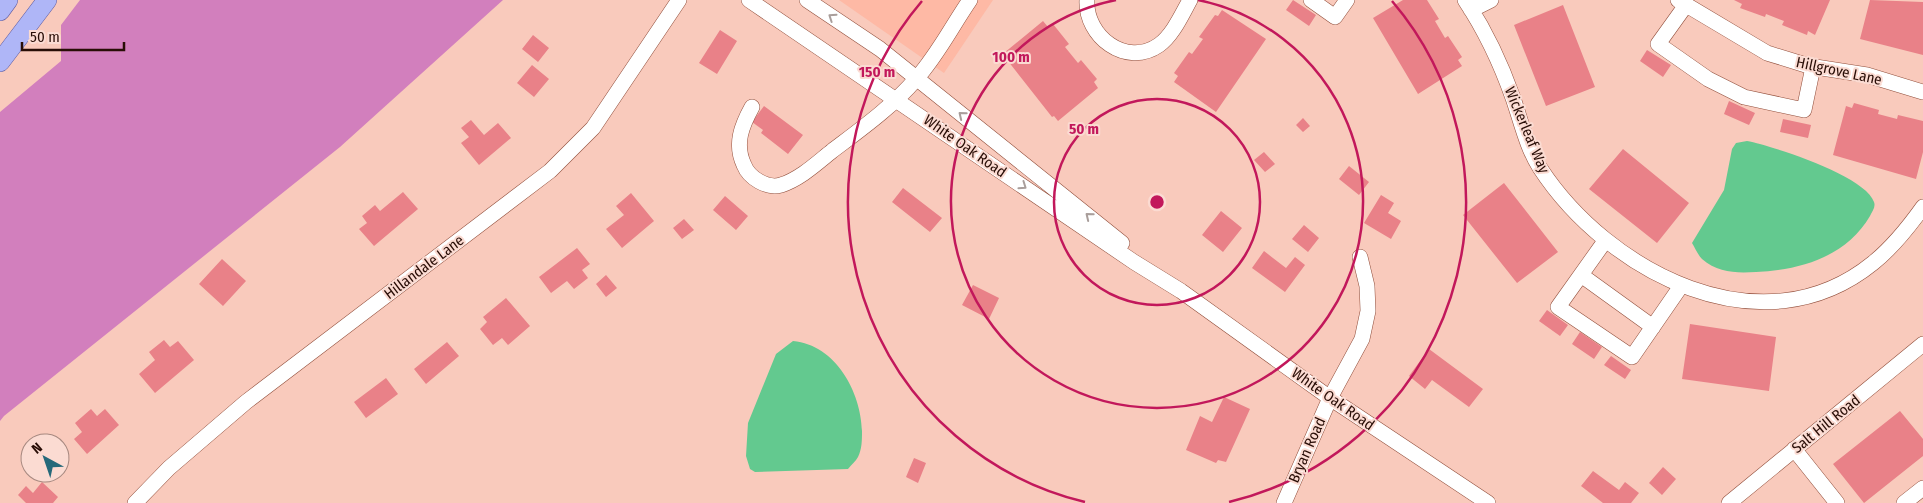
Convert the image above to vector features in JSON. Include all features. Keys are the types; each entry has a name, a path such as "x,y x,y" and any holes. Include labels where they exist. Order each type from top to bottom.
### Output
{"main road":[{"path":"0,11 8,0"},
{"path":"0,62 48,0"}],"street":[{"name":"Hillandale Lane","path":"135,503 170,468 246,402 542,176 575,148 593,128 679,0"},
{"name":"White Oak Road","path":"749,0 896,98 1134,262 1181,291"},
{"name":"White Oak Road","path":"807,0 880,49 1181,291 1330,398 1488,503"},
{"path":"752,107 742,126 739,143 744,165 757,180 767,185 780,185 811,168 879,115 917,78 970,0"},
{"path":"1087,0 1089,22 1108,45 1123,50 1137,51 1158,46 1165,40 1190,0"},
{"path":"1310,0 1335,17 1347,0"},
{"path":"1468,5 1491,0"},
{"path":"1682,2 1658,44 1708,79 1744,97 1804,110 1812,67"},
{"name":"Hillgrove Lane","path":"1682,2 1767,53 1812,67 1867,76 1923,92"},
{"name":"Wickerleaf Way","path":"1468,5 1506,78 1538,166 1552,186 1578,217 1605,241 1658,275 1681,286 1728,299 1760,301 1783,300 1827,290 1872,264 1896,243 1923,207"},
{"path":"1605,241 1558,307 1632,357 1681,286"},
{"name":"Bryan Road","path":"1284,503 1330,398 1362,339 1368,311 1367,286 1360,257"},
{"path":"1580,275 1653,327"},
{"name":"Salt Hill Road","path":"1729,503 1923,344"},
{"path":"1794,449 1838,503"},
{"path":"1904,503 1923,488"}],"shaded area":[{"path":"80,0 503,0 340,147 0,421 0,112 61,61 61,25"},
{"path":"839,0 993,0 944,73"},
{"path":"1747,141 1777,149 1817,164 1854,182 1867,192 1874,202 1874,208 1870,216 1848,242 1820,259 1805,264 1773,271 1741,272 1721,270 1708,264 1692,243 1724,190 1732,149 1736,143"},
{"path":"793,341 808,344 822,351 843,373 851,386 861,416 862,438 858,457 848,469 755,472 750,469 746,456 748,423 776,354"}],"building":[{"path":"1293,0 1316,15 1309,26 1286,10"},
{"path":"1403,0 1427,0 1439,19 1435,21 1445,38 1448,36 1462,57 1458,60 1462,66 1418,94 1373,18"},
{"path":"1734,0 1830,0 1815,35 1808,31 1807,35 1782,25 1784,21 1766,14 1765,17 1740,8 1742,4"},
{"path":"1870,0 1923,2 1923,55 1860,39"},
{"path":"1563,5 1595,87 1546,106 1514,25"},
{"path":"1222,10 1266,39 1216,112 1174,82 1178,76 1174,73 1189,52 1192,54 1203,39 1199,37 1215,15 1218,16"},
{"path":"1043,21 1048,27 1053,24 1069,44 1065,47 1078,63 1081,60 1097,79 1094,82 1098,88 1058,121 1054,116 1052,117 1008,61 1010,60 1004,53"},
{"path":"720,30 737,41 717,74 699,63"},
{"path":"533,35 549,48 538,62 522,49"},
{"path":"1647,50 1671,65 1663,77 1640,61"},
{"path":"532,65 549,79 534,97 517,83"},
{"path":"1729,101 1755,113 1749,125 1724,114"},
{"path":"1854,103 1879,110 1878,114 1897,119 1898,115 1923,121 1923,152 1916,179 1833,155 1846,106 1852,108"},
{"path":"764,106 803,135 788,154 761,133 763,130 752,122"},
{"path":"1303,118 1310,126 1303,132 1296,125"},
{"path":"1783,119 1811,125 1808,138 1780,132"},
{"path":"471,120 484,135 498,123 511,138 479,165 461,143 469,137 461,128"},
{"path":"1623,149 1689,203 1657,243 1589,189"},
{"path":"1264,152 1275,164 1265,172 1254,160"},
{"path":"1349,166 1369,182 1359,195 1339,179"},
{"path":"1504,183 1558,252 1517,283 1463,215"},
{"path":"903,188 942,218 930,232 892,202"},
{"path":"403,192 418,209 374,246 359,229 367,223 362,216 375,205 380,211"},
{"path":"631,193 654,221 622,248 606,229 624,215 616,206"},
{"path":"1381,195 1394,203 1388,213 1401,221 1391,239 1364,223"},
{"path":"725,196 748,216 736,230 713,210"},
{"path":"1221,211 1242,228 1223,252 1202,235"},
{"path":"684,219 694,230 682,239 673,228"},
{"path":"1304,225 1319,238 1308,252 1292,239"},
{"path":"577,248 590,264 582,270 588,278 574,289 567,281 551,293 539,277"},
{"path":"1264,251 1286,268 1295,257 1305,265 1285,292 1252,268"},
{"path":"222,259 246,281 223,306 199,284"},
{"path":"606,275 617,288 606,297 596,284"},
{"path":"973,285 999,298 989,319 962,305"},
{"path":"506,298 530,326 508,345 502,338 493,345 480,329 487,322 483,317"},
{"path":"1547,310 1568,325 1560,336 1539,321"},
{"path":"1690,324 1776,337 1769,391 1682,379"},
{"path":"1580,332 1602,347 1594,359 1572,344"},
{"path":"164,340 170,347 178,341 194,360 155,393 139,374 155,360 149,352"},
{"path":"447,342 459,356 426,384 414,369"},
{"path":"1429,349 1483,389 1469,407 1432,380 1425,389 1409,376"},
{"path":"1611,356 1631,370 1625,379 1604,365"},
{"path":"386,378 398,394 366,418 354,402"},
{"path":"1224,397 1250,409 1226,462 1218,460 1216,463 1186,450 1200,416 1212,422"},
{"path":"91,409 97,416 105,409 119,425 87,454 74,439 82,432 75,423"},
{"path":"1900,411 1923,439 1923,456 1864,503 1833,464"},
{"path":"914,458 926,463 918,483 906,477"},
{"path":"1663,467 1676,479 1662,495 1649,483"},
{"path":"1593,471 1619,490 1625,482 1639,493 1631,503 1603,503 1581,486"},
{"path":"43,483 58,497 53,503 26,503 18,495 26,486 33,493"}]}
